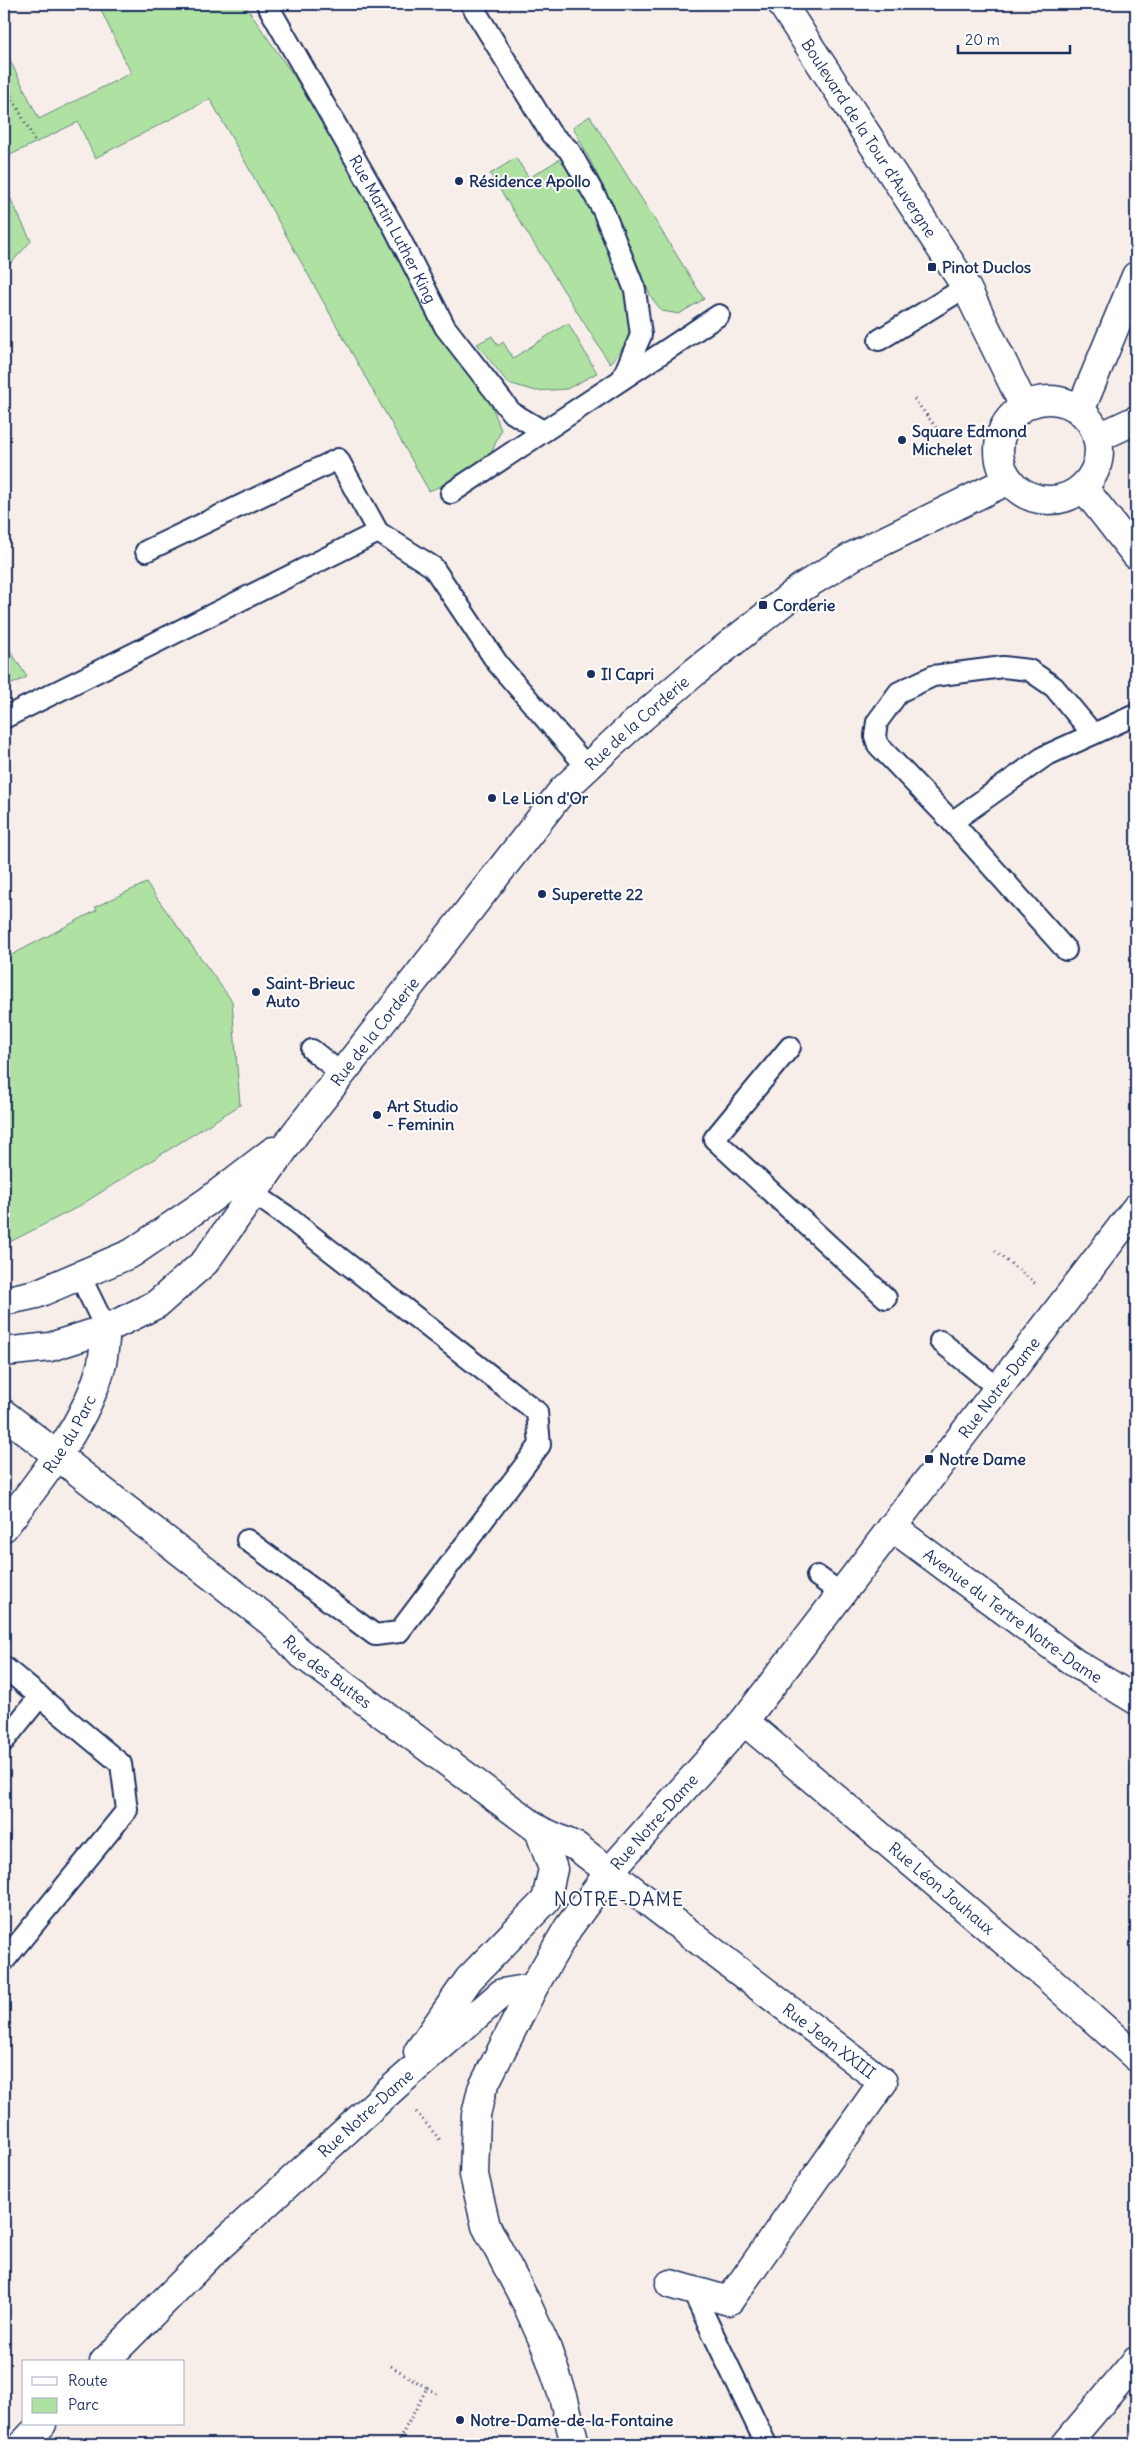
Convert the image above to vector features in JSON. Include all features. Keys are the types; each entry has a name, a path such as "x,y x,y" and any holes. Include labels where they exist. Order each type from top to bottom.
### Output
{"street":[{"name":"Boulevard de la Tour d'Auvergne","path":"782,4 966,287 1024,406"},
{"path":"1080,411 1136,276"},
{"path":"1059,401 1080,411 1094,428 1097,438 1099,452 1091,477 1083,487 1069,496 1052,499 1036,498 1021,492 1009,480 1002,468 999,454 1000,440 1013,415 1024,406 1035,402 1059,401"},
{"path":"1097,438 1136,420"},
{"name":"Rue de la Corderie","path":"4,1352 50,1347 106,1329 157,1304 205,1262 294,1135 562,791 696,671 801,588 853,556 1009,480"},
{"path":"1083,487 1136,555"},
{"name":"Rue de la Corderie","path":"4,1301 36,1294 132,1253 208,1201 294,1135"},
{"name":"Rue Notre-Dame","path":"106,2360 210,2255 395,2086 502,1993 533,1988 568,1928 610,1872 744,1721 1136,1208"},
{"name":"Rue du Parc","path":"4,1527 57,1456 89,1398 102,1364 106,1329"},
{"name":"Rue des Buttes","path":"4,1414 276,1626 299,1652 539,1830 577,1847 610,1872"},
{"name":"Avenue du Tertre Notre-Dame","path":"892,1527 1075,1663 1136,1700"},
{"name":"Rue Léon Jouhaux","path":"744,1721 1048,1978 1136,2057"},
{"path":"395,2086 469,1979 546,1900 553,1869 539,1830"},
{"name":"Rue Jean XXIII","path":"610,1872 882,2082 729,2301 681,2287"},
{"path":"533,1988 482,2089 476,2115 474,2175 486,2226 526,2302 547,2349 563,2396 576,2444"},
{"path":"1066,2444 1136,2361"},
{"path":"23,2444 40,2426"}],"lane":[{"name":"Rue Martin Luther King","path":"267,4 394,227 445,327 511,412 543,431"},
{"path":"471,4 551,134 569,150 603,210 634,290 641,335 622,380"},
{"path":"879,340 966,287"},
{"path":"451,493 719,315"},
{"path":"146,552 338,459 378,532 433,567 498,664 587,767"},
{"path":"4,718 378,532"},
{"path":"1066,950 952,822 878,745 875,736 877,722 900,692 933,676 1003,668 1029,670 1054,687 1093,734"},
{"path":"952,822 1045,756 1133,716"},
{"path":"790,1047 714,1139 886,1298"},
{"path":"312,1050 342,1074"},
{"path":"247,1540 375,1635 399,1632 540,1444 537,1412 285,1215 253,1193"},
{"path":"80,1276 106,1329"},
{"path":"940,1341 999,1389"},
{"path":"818,1576 842,1594"},
{"path":"4,1667 121,1764 127,1810 4,1961"},
{"path":"4,1741 40,1696"},
{"path":"681,2287 766,2444"}],"path":[{"path":"4,82 36,143"},
{"path":"914,399 942,436"},
{"path":"995,1250 1062,1305"},
{"path":"423,2121 443,2143"},
{"path":"392,2366 440,2396"},
{"path":"397,2444 427,2388"}],"green space":[{"path":"98,4 240,4 246,7 296,79 370,200 438,334 491,404 501,430 491,454 469,474 429,491 210,99 95,158 78,122 4,158 4,48 39,119 131,73"},
{"path":"590,116 704,299 679,314 662,311 651,297 613,206 573,127"},
{"path":"563,157 596,217 625,293 630,339 610,364 490,174 516,158 529,178"},
{"path":"4,185 31,241 4,271"},
{"path":"568,323 597,373 567,389 536,391 508,383 477,344 492,336 498,346 503,342 513,358"},
{"path":"4,641 27,677 4,688"},
{"path":"146,883 232,1001 240,1105 76,1208 4,1245 4,959 97,910 95,907"}],"place":[{"name":"Résidence Apollo","path":"459,181"},
{"name":"Pinot Duclos","path":"932,267"},
{"name":"Square Edmond Michelet","path":"902,440"},
{"name":"Corderie","path":"763,605"},
{"name":"Il Capri","path":"591,674"},
{"name":"Le Lion d'Or","path":"492,798"},
{"name":"Superette 22","path":"542,894"},
{"name":"Saint-Brieuc Auto","path":"256,992"},
{"name":"Art Studio - Feminin","path":"377,1115"},
{"name":"Notre Dame","path":"929,1459"},
{"name":"Notre-Dame-de-la-Fontaine","path":"460,2420"}],"district":[{"name":"NOTRE-DAME","path":"619,1899"}]}
